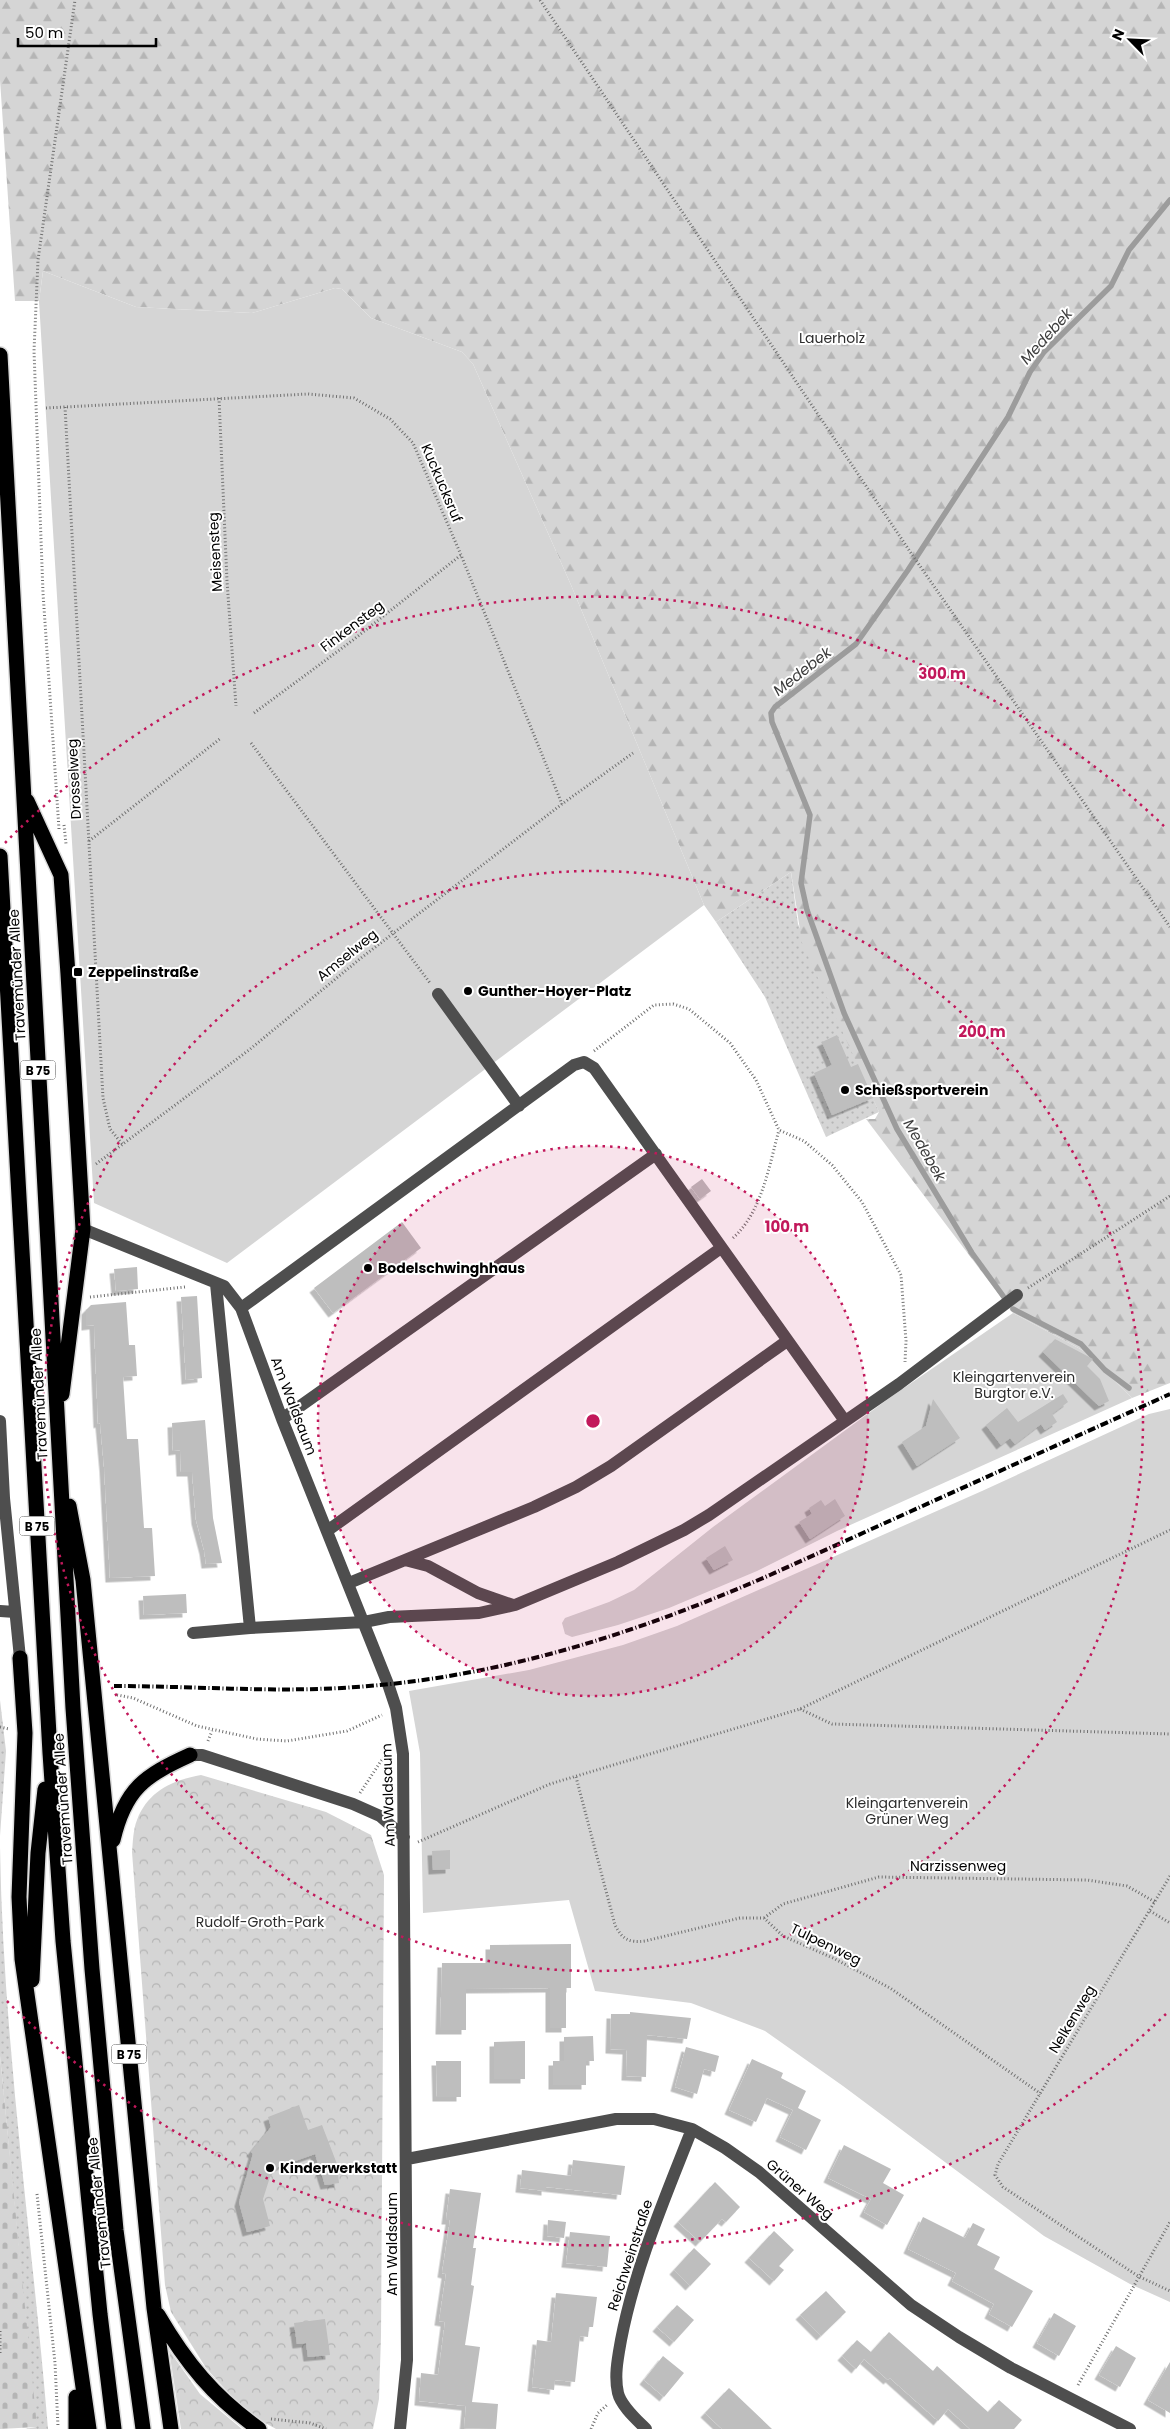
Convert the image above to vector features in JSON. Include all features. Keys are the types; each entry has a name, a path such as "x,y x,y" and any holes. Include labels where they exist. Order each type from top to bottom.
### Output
{"highway":[{"name":"Travemünder Allee","path":"0,355 74,1718 92,1969 116,2230 143,2429"},
{"path":"23,793 61,875 83,1229 58,1439"},
{"name":"Travemünder Allee","path":"0,856 50,1753 63,1941 100,2314 114,2429"},
{"name":"B 75","path":"58,1439 83,1580 154,2308 177,2348 202,2380 236,2413 255,2426"},
{"path":"20,1658 25,1733 19,1898 22,1959 30,2022"},
{"name":"B 75","path":"50,1753 38,1853 30,2022 59,2206 89,2429"},
{"path":"110,1853 119,1815 136,1787 169,1765 190,1755"},
{"path":"154,2308 172,2429"},
{"path":"75,2336 76,2429"}],"street":[{"path":"438,994 519,1106"},
{"path":"241,1308 574,1065 584,1062 594,1068 845,1422"},
{"path":"282,1419 656,1154"},
{"name":"Am Waldsaum","path":"83,1229 224,1286 241,1308 282,1419 326,1531 349,1583 396,1708 403,1754 407,2159 407,2360 400,2429"},
{"path":"326,1531 721,1248"},
{"path":"216,1284 250,1628"},
{"path":"193,1633 364,1622 389,1617 478,1613 515,1605 565,1586 684,1530 845,1422 1018,1296"},
{"path":"349,1583 534,1507 576,1487 611,1466 787,1341"},
{"path":"0,1421 20,1658"},
{"path":"405,1560 428,1566 478,1593 515,1605"},
{"path":"0,1611 15,1612"},
{"path":"190,1755 202,1755 353,1804 380,1816 404,1842"},
{"name":"Grüner Weg","path":"407,2159 616,2119 654,2119 692,2129 725,2148 759,2172 911,2305 959,2337 1070,2399 1130,2429"},
{"name":"Reichweinstraße","path":"646,2429 618,2395 616,2380 618,2354 627,2309 651,2233 692,2129"}],"path":[{"path":"63,848 58,820 43,593 34,351 38,260 74,0"},
{"path":"540,0 911,553 1170,928"},
{"name":"Kuckucksruf","path":"46,408 308,394 354,398 390,419 413,443 461,555 562,804"},
{"name":"Meisensteg","path":"219,398 227,581 236,706"},
{"name":"Drosselweg","path":"65,407 103,1098 110,1129 123,1145"},
{"name":"Finkensteg","path":"254,713 353,640 461,555"},
{"path":"88,841 221,738"},
{"path":"251,743 438,994"},
{"name":"Amselweg","path":"79,1179 87,1171 249,1050 394,933 562,804 633,753"},
{"path":"64,825 66,852"},
{"path":"584,1062 597,1047 654,1005 673,1004 690,1009 730,1043 756,1080 780,1130 804,1141 832,1165 849,1183 862,1202 901,1275 906,1341 905,1361 899,1384"},
{"path":"721,1248 735,1236 750,1217 760,1194 780,1130"},
{"path":"1018,1296 1170,1196"},
{"path":"1166,1199 1170,1201"},
{"path":"74,1299 188,1287"},
{"path":"404,1842 550,1784 800,1709 1170,1530"},
{"path":"117,1695 133,1698 212,1730 258,1739 287,1741 348,1731 396,1708"},
{"path":"800,1709 832,1724 1170,1734"},
{"path":"353,1804 400,1730"},
{"path":"576,1777 615,1925 625,1940 634,1942 644,1941 740,1918 764,1918"},
{"name":"Nelkenweg","path":"1138,2276 1003,2187 995,2175 998,2164 1170,1876"},
{"name":"Narzissenweg","path":"764,1918 783,1904 879,1877 1087,1880 1127,1886 1155,1902"},
{"path":"1150,1911 1170,1923"},
{"name":"Tulpenweg","path":"764,1918 783,1936 833,1958 890,1988 1040,2094"},
{"path":"1070,2399 1170,2222"},
{"path":"1138,2276 1170,2291"},
{"path":"0,2331 0,2355"},
{"path":"591,2429 598,2413"},
{"path":"255,2426 261,2419 287,2419 310,2423 326,2429"}],"green space":[{"name":"Lauerholz","path":"0,0 1170,0 1170,1383 1132,1398 1084,1351 1013,1313 866,1119 875,1119 879,1112 802,943 791,872 716,922 704,905 571,585 473,364 462,352 371,318 342,289 335,288 252,313 136,307 43,271 39,301 15,301 0,80"},
{"path":"43,271 136,307 252,313 335,288 342,289 371,318 462,352 473,364 571,585 704,905 227,1263 94,1203 39,301"},
{"path":"791,872 798,924 879,1112 826,1137 765,997 716,922"},
{"name":"Kleingartenverein Burgtor e.V.","path":"1013,1313 1084,1351 1132,1398 837,1531 757,1571 669,1608 618,1625 572,1637 565,1634 562,1623 565,1618 609,1602 634,1590 713,1527 888,1399"},
{"name":"Kleingartenverein Grüner Weg","path":"1170,1409 1170,2302 1130,2284 1044,2236 843,2086 765,2031 691,2003 595,1991 569,1900 423,1913 420,1753 409,1691 529,1670 623,1645 677,1626 982,1491 1149,1414"},
{"path":"0,1700 6,1751 0,1836"},
{"name":"Rudolf-Groth-Park","path":"201,1775 326,1812 371,1835 384,1875 381,2336 379,2399 373,2429 276,2429 258,2419 235,2400 206,2368 171,2312 165,2285 132,1852 136,1824 148,1801 163,1788 171,1784"},
{"path":"0,1847 2,1920 12,2066 48,2429 25,2429 36,2427 0,2056"},
{"path":"0,2056 37,2427 0,2429"},
{"path":"169,2350 200,2394 242,2429 181,2429"}],"building":[{"name":"Schießsportverein","path":"837,1035 851,1067 858,1064 873,1098 832,1115 814,1073 832,1065 822,1042"},
{"path":"702,1179 711,1191 700,1199 691,1187"},
{"name":"Bodelschwinghhaus","path":"402,1222 421,1248 333,1313 314,1288"},
{"path":"137,1267 138,1289 116,1291 114,1269"},
{"path":"197,1296 202,1378 186,1380 181,1297"},
{"path":"126,1302 129,1345 135,1345 137,1376 123,1377 127,1439 138,1439 144,1528 152,1528 155,1576 110,1578 104,1467 100,1423 98,1424 94,1325 86,1326 86,1310 91,1305"},
{"path":"1055,1339 1093,1359 1087,1366 1100,1379 1109,1401 1099,1406 1043,1352"},
{"path":"1063,1394 1068,1402 1052,1414 1057,1422 1045,1430 1041,1424 1015,1444 1010,1438 1001,1445 986,1425 1007,1408 1018,1422"},
{"path":"933,1399 960,1438 917,1466 902,1442 926,1426"},
{"path":"205,1420 213,1518 222,1563 206,1564 196,1520 192,1472 181,1472 180,1450 173,1451 172,1423"},
{"path":"835,1499 845,1516 810,1539 799,1522 812,1514 809,1508 821,1500 825,1506"},
{"path":"725,1546 733,1560 714,1570 706,1558"},
{"path":"186,1594 187,1613 144,1615 143,1596"},
{"path":"450,1850 450,1869 433,1870 432,1851"},
{"path":"571,1944 571,1988 566,1988 566,2028 550,2028 550,1988 466,1989 466,2030 440,2030 442,1963 490,1963 490,1945"},
{"path":"630,2012 691,2018 687,2039 647,2035 646,2077 626,2076 627,2050 610,2049 611,2014 630,2014"},
{"path":"593,2036 594,2061 586,2061 586,2085 553,2085 553,2061 564,2061 564,2037"},
{"path":"525,2041 525,2079 494,2079 494,2042"},
{"path":"686,2047 719,2056 715,2072 704,2069 697,2094 675,2087"},
{"path":"752,2059 783,2073 781,2078 806,2091 798,2108 821,2120 806,2150 780,2137 793,2110 767,2098 756,2122 729,2110"},
{"path":"436,2061 461,2061 461,2097 437,2097"},
{"name":"Kinderwerkstatt","path":"299,2105 308,2130 322,2125 337,2164 339,2183 325,2185 315,2154 278,2167 270,2177 263,2199 270,2226 247,2232 239,2202 253,2154 251,2152 271,2127 268,2117"},
{"path":"844,2145 891,2169 883,2183 904,2195 887,2225 864,2212 871,2199 828,2178"},
{"path":"573,2160 625,2166 621,2195 546,2187 546,2191 520,2188 522,2170 571,2176"},
{"path":"715,2182 740,2207 726,2222 722,2219 700,2242 678,2222"},
{"path":"450,2189 481,2193 473,2248 476,2248 471,2285 474,2286 465,2345 480,2347 472,2402 498,2404 496,2429 464,2428 466,2406 419,2401 421,2373 438,2375 445,2322 439,2321 446,2274 442,2273 450,2220 446,2220"},
{"path":"923,2217 965,2238 973,2223 985,2229 977,2245 1000,2257 994,2269 1033,2291 1012,2327 989,2314 994,2304 952,2281 956,2273 908,2249"},
{"path":"548,2220 566,2222 564,2238 547,2236"},
{"path":"774,2231 794,2250 779,2266 784,2270 774,2281 749,2258"},
{"path":"570,2232 610,2236 607,2267 566,2263"},
{"path":"694,2248 711,2264 690,2286 674,2270"},
{"path":"826,2291 846,2312 821,2336 800,2315"},
{"path":"556,2293 597,2297 593,2327 589,2327 588,2337 580,2336 575,2382 555,2380 554,2390 532,2387 537,2340 551,2342"},
{"path":"677,2305 694,2320 674,2342 657,2327"},
{"path":"1054,2313 1076,2326 1059,2356 1037,2343"},
{"path":"325,2319 330,2355 308,2357 306,2343 297,2344 294,2323"},
{"path":"889,2332 933,2371 937,2366 988,2412 999,2400 1022,2420 1014,2429 970,2429 948,2409 938,2421 890,2378 888,2380 864,2359 856,2369 842,2356 857,2340 871,2352"},
{"path":"1116,2346 1136,2358 1120,2387 1099,2375"},
{"path":"663,2356 684,2373 664,2397 644,2380"},
{"path":"1170,2362 1170,2413 1148,2400"},
{"path":"729,2388 772,2429 722,2429 705,2413"}],"waterway":[{"name":"Medebek","path":"1006,1300 972,1253 897,1129 844,1013 807,910 801,883 810,815 772,722 771,713 775,707 856,644 908,570 1008,417 1030,372 1044,352 1111,286 1129,250 1170,200"},
{"name":"Medebek","path":"1013,1309 1081,1344 1105,1370 1129,1388"}],"railway":[{"path":"114,1686 265,1689 356,1687 410,1682 464,1673 568,1649 670,1616 770,1575 1170,1394"}],"place":[{"name":"Zeppelinstraße","path":"78,972"},
{"name":"Gunther-Hoyer-Platz","path":"468,991"},
{"name":"Schießsportverein","path":"845,1090"},
{"name":"Bodelschwinghhaus","path":"368,1268"},
{"name":"Kinderwerkstatt","path":"270,2168"}]}
